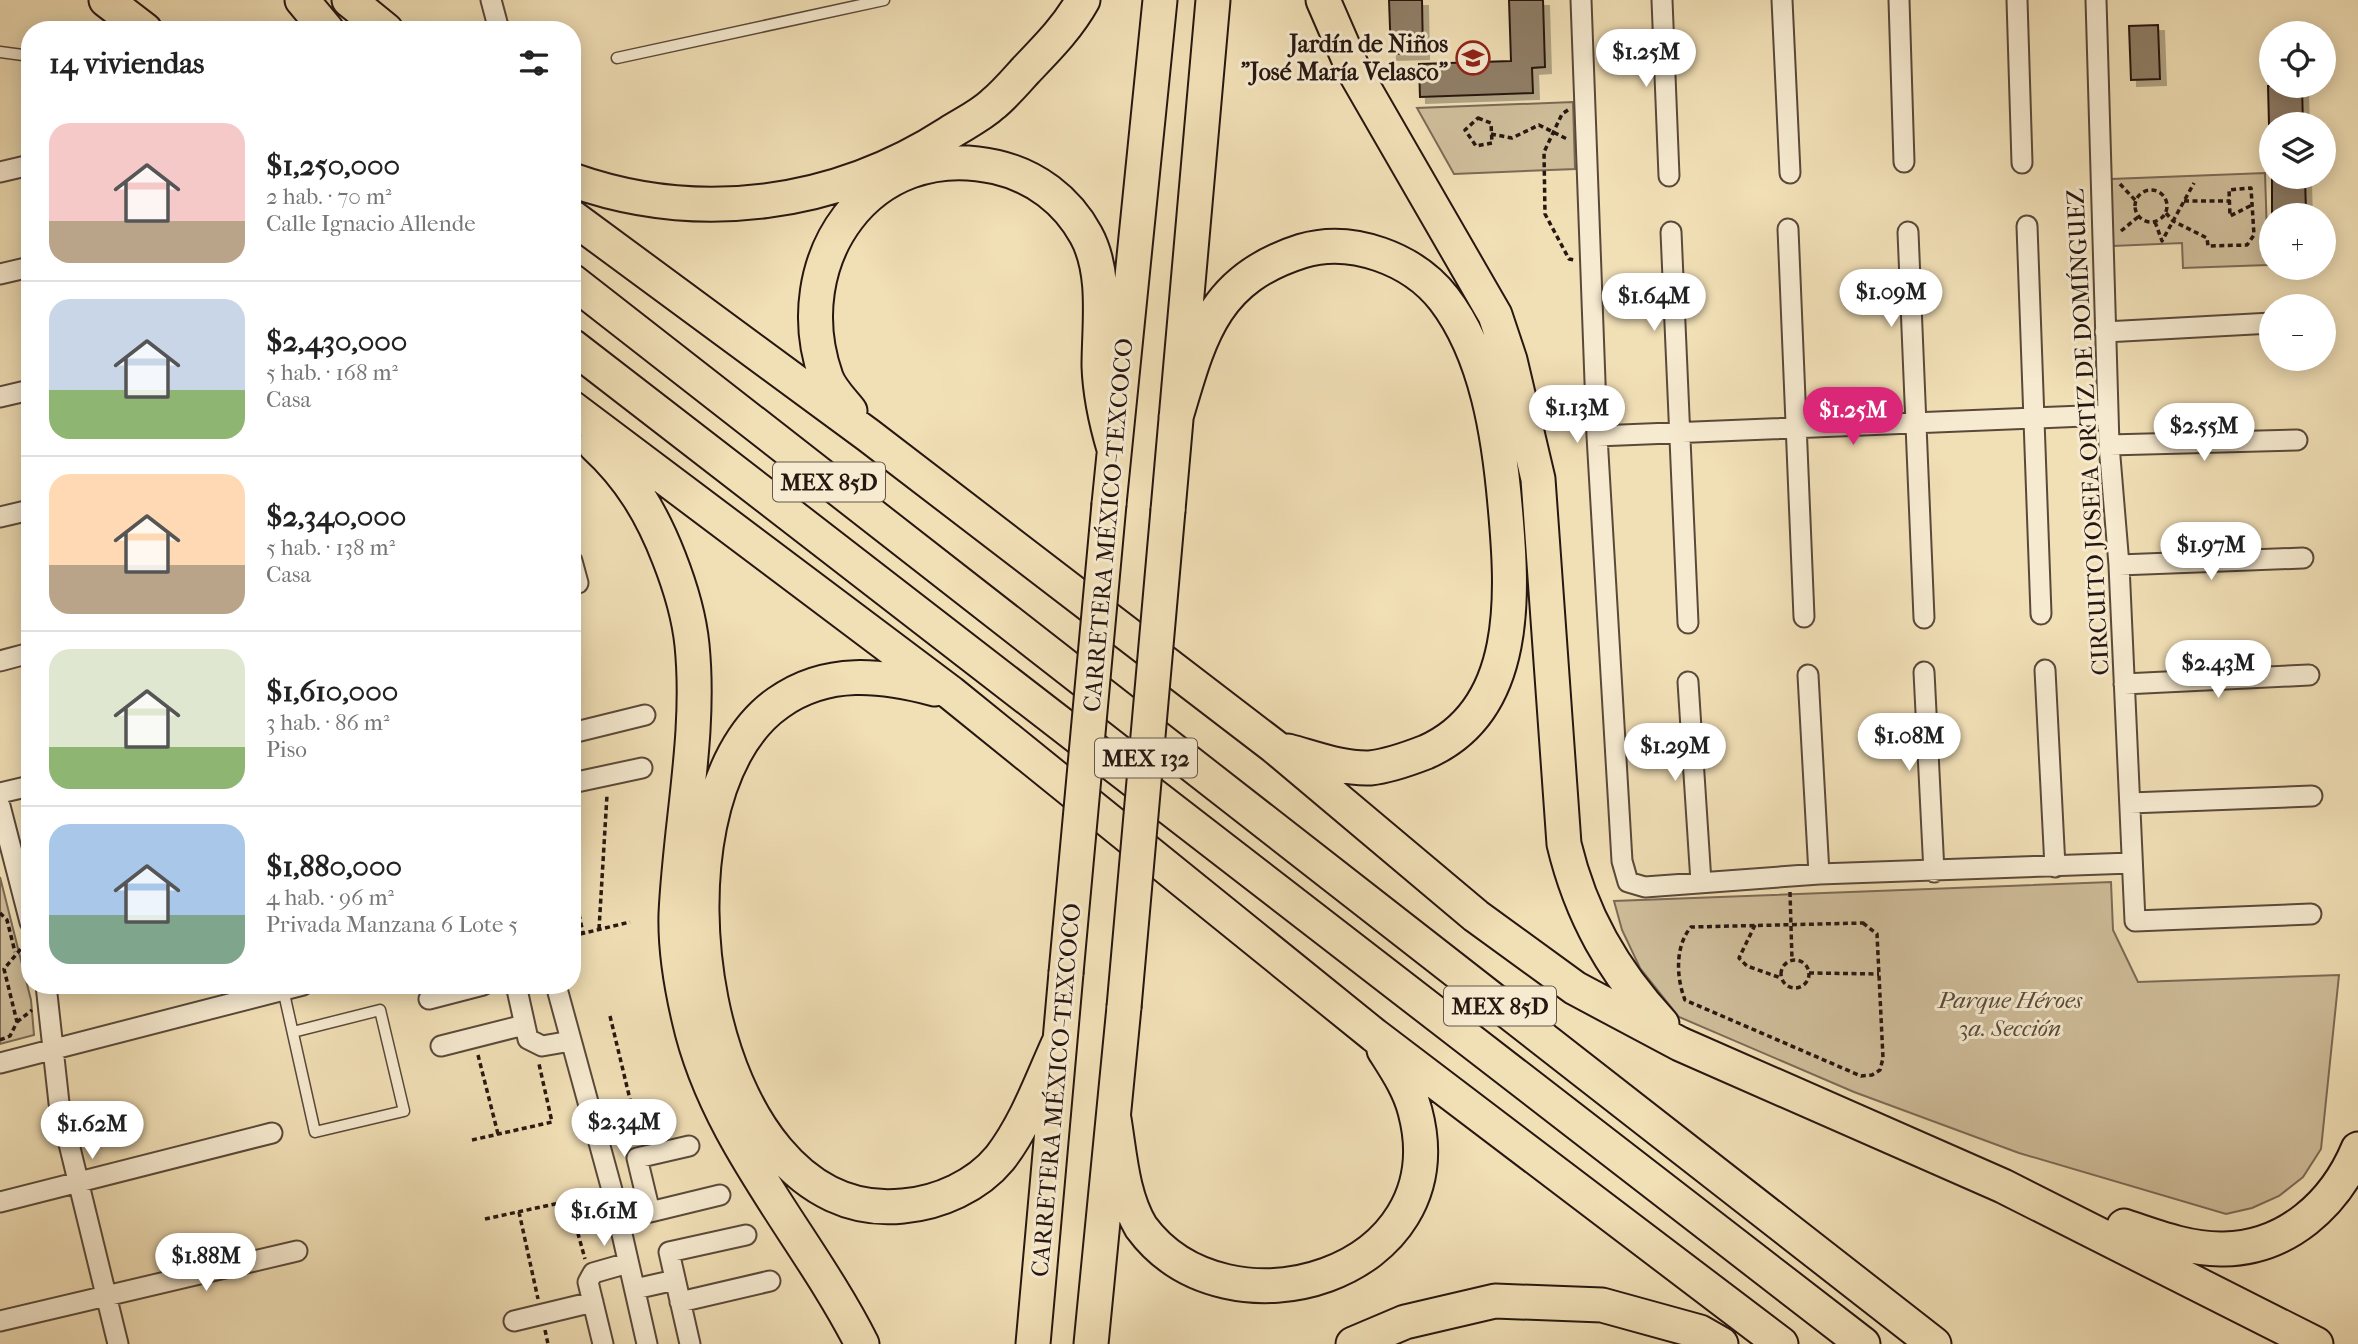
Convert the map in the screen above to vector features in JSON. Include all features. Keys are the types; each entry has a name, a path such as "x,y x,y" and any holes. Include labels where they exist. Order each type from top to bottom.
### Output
{"highway":[{"path":"106,0 133,21"},
{"path":"302,0 320,21"},
{"path":"349,0 375,21"},
{"path":"581,183 608,193 695,206 779,201 854,181 917,153 993,105 1069,25 1083,0"},
{"name":"CARRETERA MÉXICO-TEXCOCO","path":"1033,1344 1114,449 1160,0"},
{"name":"MEX 132","path":"1090,1344 1114,1119 1213,0"},
{"path":"1323,0 1353,69 1495,315 1524,411 1538,480 1559,797 1564,844 1573,882 1608,958 1634,995 1680,1044"},
{"path":"869,435 826,379 818,347 814,311 819,277 830,247 844,220 867,196 890,180 916,169 947,163 980,163 1010,171 1037,183 1076,217 1088,239 1096,265 1100,307 1101,390 1114,449"},
{"path":"581,225 869,435 1275,747 1476,916 1575,988 1680,1044 2003,1186 2316,1344"},
{"path":"1176,417 1199,339 1221,303 1247,277 1276,260 1312,248 1346,247 1383,254 1412,271 1449,307 1465,335 1486,393 1501,463 1510,589 1505,643 1493,686 1474,718 1441,745 1406,760 1370,768 1346,765 1275,747"},
{"name":"MEX 85D","path":"581,288 1934,1344"},
{"name":"MEX 85D","path":"581,352 1863,1344"},
{"path":"581,415 951,693 1374,1035 1781,1344"},
{"path":"581,432 617,465 643,500 662,538 687,613 694,690 676,916 679,969 701,1064 717,1102 772,1198 862,1344"},
{"path":"951,693 885,677 854,676 828,680 779,702 748,732 735,750 719,792 707,854 701,909 714,1020 753,1117 793,1167 839,1198 892,1208 918,1205 947,1196 974,1182 998,1160 1017,1132 1060,1040"},
{"path":"1114,1119 1129,1200 1146,1235 1170,1263 1206,1285 1247,1298 1277,1300 1306,1295 1332,1286 1359,1271 1386,1245 1404,1217 1414,1191 1420,1136 1415,1110 1405,1085 1374,1035"},
{"path":"2003,1186 2173,1242 2224,1250 2272,1240 2307,1220 2344,1180 2358,1149"},
{"path":"1353,1344 1405,1322 1495,1301 1602,1305 1700,1332 1721,1344"}],"street":[{"path":"491,0 497,21"},
{"path":"1581,0 1597,436 1622,861 1628,882 1645,887 1819,874 2133,863"},
{"path":"1662,0 1669,176"},
{"path":"1782,0 1790,173"},
{"path":"1899,0 1904,162"},
{"path":"2017,0 2022,163"},
{"name":"CIRCUITO JOSEFA ORTIZ DE DOMÍNGUEZ","path":"2096,0 2109,445 2119,565 2135,921 2311,914"},
{"path":"0,172 21,167"},
{"path":"2027,226 2041,614"},
{"path":"1788,229 1804,617"},
{"path":"1671,232 1688,623"},
{"path":"1908,232 1924,618"},
{"path":"0,274 21,269"},
{"path":"2105,332 2259,324"},
{"path":"0,397 21,392"},
{"path":"1597,436 2108,415"},
{"path":"2109,445 2297,440"},
{"path":"0,517 21,512"},
{"path":"2119,565 2302,558"},
{"path":"0,660 21,655"},
{"path":"2045,670 2055,867"},
{"path":"1924,672 1934,872"},
{"path":"2124,684 2309,675"},
{"path":"1808,676 1819,874"},
{"path":"1688,682 1701,882"},
{"path":"581,731 645,715"},
{"path":"581,781 642,768"},
{"path":"0,793 21,788"},
{"path":"2130,803 2312,796"},
{"path":"0,806 21,883"},
{"path":"47,994 59,1104 76,1182 118,1344"},
{"path":"0,1063 258,994"},
{"path":"429,999 448,994"},
{"path":"518,994 528,1039 534,1045 572,1041"},
{"path":"559,994 612,1190 647,1344"},
{"path":"442,1046 524,1026"},
{"path":"0,1202 272,1133"},
{"path":"690,1146 637,1158 650,1212 720,1195"},
{"path":"612,1190 642,1185"},
{"path":"690,1344 669,1252 746,1235"},
{"path":"0,1321 297,1251"},
{"path":"603,1344 588,1282 593,1273 628,1263"},
{"path":"635,1289 675,1280"},
{"path":"680,1302 770,1281"},
{"path":"514,1321 593,1301"}],"lane":[{"path":"617,58 884,0"},
{"path":"0,52 21,55"},
{"path":"285,994 315,1132 404,1111 380,1010 293,1032"},
{"path":"2249,1308 2269,1335"}],"path":[{"path":"1584,99 1562,114 1544,152 1545,214 1569,259 1590,260"},
{"path":"1478,118 1491,123 1491,134 1492,143 1476,146 1465,130 1478,118"},
{"path":"1491,134 1512,138 1539,125 1586,148"},
{"path":"2155,222 2162,241 2194,183"},
{"path":"2166,213 2173,220 2207,238 2208,246 2247,245 2254,236 2251,188 2229,190 2230,216 2252,205"},
{"path":"2148,190 2158,191 2167,203 2166,213 2155,222 2147,223 2138,217 2134,206 2138,196 2148,190"},
{"path":"2184,201 2230,201"},
{"path":"599,929 608,776"},
{"path":"1789,878 1792,960"},
{"path":"0,913 7,920 15,952"},
{"path":"581,924 583,933 630,922"},
{"path":"1863,923 1877,934 1883,1058 1880,1069 1872,1075 1861,1076 1685,1000 1680,986 1680,946 1691,927 1791,925 1863,923"},
{"path":"1755,925 1738,958 1747,966 1781,978 1786,986 1799,988 1806,982 1809,973"},
{"path":"0,1040 10,1036 17,1022 4,969 21,946"},
{"path":"1781,978 1784,965 1792,960 1801,961 1809,973"},
{"path":"1809,973 1879,974"},
{"path":"0,978 6,977"},
{"path":"610,1016 644,1156"},
{"path":"474,1038 498,1134"},
{"path":"472,1140 552,1122 534,1045"},
{"path":"485,1219 569,1201 587,1266 588,1282"},
{"path":"519,1212 548,1344"}],"green space":[{"path":"1573,102 1575,169 1454,174 1417,108"},
{"path":"2259,173 2259,189 2266,189 2266,203 2259,203 2259,265 2183,268 2182,243 2113,246 2111,179"},
{"path":"0,877 21,960 21,994 29,994 31,1000 34,1035 0,1044"},
{"name":"Parque Héroes 3a. Sección","path":"2111,882 2113,930 2138,982 2339,975 2321,1149 2303,1177 2279,1196 2252,1208 2226,1214 2019,1153 1854,1092 1679,1017 1640,968 1622,930 1614,901"}],"building":[{"path":"1389,0 1422,0 1423,53 1391,54"},
{"path":"1509,0 1543,0 1545,67 1532,68 1533,93 1420,97 1419,64 1511,61"},
{"path":"2158,25 2160,79 2131,80 2129,26"},
{"path":"2268,98 2302,98 2303,112 2269,112"},
{"path":"2272,189 2305,189 2306,203 2272,203"}],"place":[{"name":"Jardín de Niños \"José María Velasco\"","path":"1473,58"}]}
